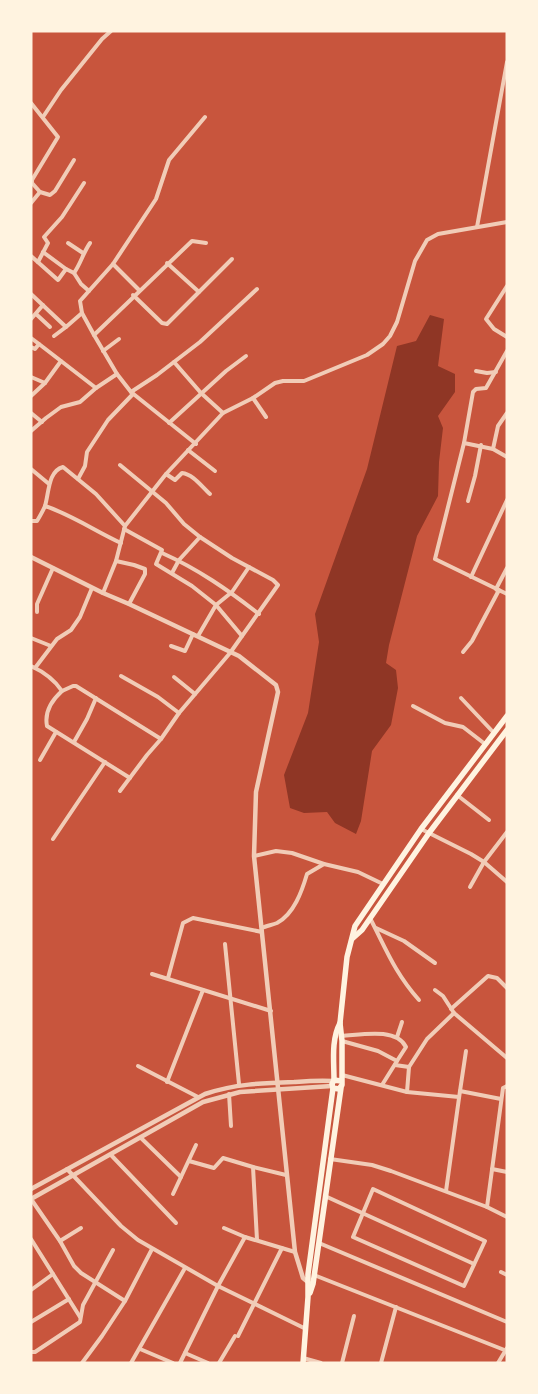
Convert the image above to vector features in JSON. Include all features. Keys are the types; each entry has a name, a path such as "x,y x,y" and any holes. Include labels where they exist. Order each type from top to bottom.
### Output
{"highway":[{"path":"303,1360 308,1297 342,1039 340,1023 348,957 355,926 421,829 507,716"},
{"path":"353,938 362,930 429,833 507,730"},
{"path":"310,1283 314,1275 330,1159 337,1083 333,1053 336,1030 340,1023"}],"street":[{"path":"43,116 61,90 102,39 111,31"},
{"path":"477,227 507,62"},
{"path":"501,89 507,91"},
{"path":"31,103 58,137 32,183 40,192 52,194 74,160"},
{"path":"196,444 132,393 117,374 103,351 82,313 80,301 113,264 156,199 170,160 205,117"},
{"path":"38,262 48,243 44,238 62,218 84,183"},
{"path":"31,203 40,192"},
{"path":"104,593 116,561 124,528 166,474 223,413 253,398 275,383 304,381 367,355 383,344 390,336 397,322 415,261 427,240 438,234 507,222"},
{"path":"94,335 133,295 192,241 206,243"},
{"path":"68,243 83,252"},
{"path":"74,273 80,264 83,252 90,243"},
{"path":"43,252 74,273 89,292"},
{"path":"31,256 58,280 66,269"},
{"path":"133,295 165,324 170,322 232,259"},
{"path":"167,263 199,292"},
{"path":"113,264 139,290"},
{"path":"507,286 486,319 507,338"},
{"path":"78,479 85,466 88,452 108,420 132,393 157,376 213,331 240,303 257,289"},
{"path":"31,294 66,327"},
{"path":"31,319 43,305"},
{"path":"54,336 82,313"},
{"path":"36,314 50,327"},
{"path":"31,338 96,388"},
{"path":"103,351 119,339"},
{"path":"31,347 35,349 39,344"},
{"path":"507,351 486,388 476,389 473,392 464,443 435,559 507,594"},
{"path":"169,422 226,371 246,356"},
{"path":"31,396 45,384 61,361"},
{"path":"174,362 201,393 223,413"},
{"path":"476,371 496,372"},
{"path":"31,431 61,408 80,402 96,388 117,374"},
{"path":"31,377 45,384"},
{"path":"253,398 266,417"},
{"path":"31,413 42,422"},
{"path":"493,449 498,426 507,413"},
{"path":"464,443 481,445 507,457"},
{"path":"468,501 481,445"},
{"path":"188,450 215,471"},
{"path":"120,465 166,504 184,524 200,537 232,558 273,580 278,585 230,653 179,712 120,791"},
{"path":"31,521 38,521 45,506 49,484 56,471 63,467 96,494 124,528 162,550 162,553 179,560 232,592 259,614"},
{"path":"31,469 49,484"},
{"path":"166,474 175,480 183,473 187,474 210,494"},
{"path":"471,577 507,500"},
{"path":"45,506 74,517 121,543"},
{"path":"172,573 179,560 200,537"},
{"path":"162,553 156,564 192,586 216,605 242,636"},
{"path":"31,557 92,588 239,656 276,685 278,692 256,792 254,856 295,1252 303,1278 310,1283"},
{"path":"116,561 134,564 145,569 145,574 129,604"},
{"path":"171,646 186,651 216,605 232,592 249,566"},
{"path":"37,612 37,604 53,568"},
{"path":"463,652 472,642 507,568"},
{"path":"62,691 49,676 33,667 57,639 71,630 80,617 92,588"},
{"path":"31,638 51,646"},
{"path":"121,676 158,697 179,712"},
{"path":"174,677 195,694"},
{"path":"130,778 47,726 48,709 55,698 62,691 76,686 161,738"},
{"path":"74,742 88,719 96,698"},
{"path":"461,698 494,732"},
{"path":"413,706 445,723 460,726 485,744"},
{"path":"40,760 56,732"},
{"path":"53,839 105,762"},
{"path":"457,795 490,820"},
{"path":"421,829 484,862 507,882"},
{"path":"470,887 484,862 507,832"},
{"path":"254,856 276,851 292,853 324,864 358,872 383,884"},
{"path":"168,978 183,923 187,920 193,918 262,930 278,922 294,906 302,892 307,874 324,864"},
{"path":"370,918 392,963 406,985 419,1000"},
{"path":"376,928 404,941 435,963"},
{"path":"225,944 239,1084"},
{"path":"152,974 271,1011"},
{"path":"407,1092 409,1067 427,1039 453,1011 488,976 497,978 507,988"},
{"path":"167,1082 203,990"},
{"path":"435,990 443,996 453,1011 507,1058"},
{"path":"397,1037 402,1022"},
{"path":"342,1039 384,1035 397,1037 406,1047 382,1085"},
{"path":"342,1039 378,1051 397,1061"},
{"path":"446,1191 466,1051"},
{"path":"395,1065 409,1067"},
{"path":"138,1066 198,1097"},
{"path":"31,1189 198,1097 239,1084 278,1082 382,1085 407,1092 460,1097"},
{"path":"126,1301 74,1266 60,1241 31,1199 203,1102 229,1094 300,1089 337,1083"},
{"path":"487,1207 501,1099 503,1088 507,1086"},
{"path":"460,1091 501,1099"},
{"path":"229,1094 231,1126"},
{"path":"142,1138 181,1177"},
{"path":"173,1194 196,1145"},
{"path":"110,1155 176,1223"},
{"path":"189,1161 214,1168 223,1158 286,1175"},
{"path":"330,1159 372,1165 446,1191 507,1217"},
{"path":"253,1167 257,1240"},
{"path":"67,1169 121,1226 152,1250 218,1286 306,1329"},
{"path":"492,1169 507,1172"},
{"path":"373,1189 485,1241 464,1286 353,1236 363,1213 373,1189"},
{"path":"325,1196 474,1264"},
{"path":"60,1241 81,1228"},
{"path":"224,1228 245,1237 295,1252"},
{"path":"180,1363 218,1286 245,1237"},
{"path":"31,1239 80,1317"},
{"path":"319,1243 507,1322"},
{"path":"219,1363 254,1304 282,1248"},
{"path":"31,1352 34,1352 80,1322 83,1305 113,1250"},
{"path":"82,1363 126,1301 152,1250"},
{"path":"131,1363 185,1268"},
{"path":"500,1272 507,1275"},
{"path":"32,1288 53,1274"},
{"path":"314,1275 506,1350 498,1363"},
{"path":"31,1322 69,1299"},
{"path":"381,1363 396,1307"},
{"path":"342,1363 354,1316"},
{"path":"140,1349 173,1363"},
{"path":"185,1353 208,1363"},
{"path":"303,1360 321,1363"}],"shaded area":[{"path":"430,315 444,319 438,366 455,374 455,392 438,416 443,428 438,496 417,536 389,645 386,663 396,670 398,688 391,725 372,751 361,821 356,834 335,823 327,812 304,813 290,808 284,775 308,713 319,642 315,614 367,469 397,346 416,341"}]}
